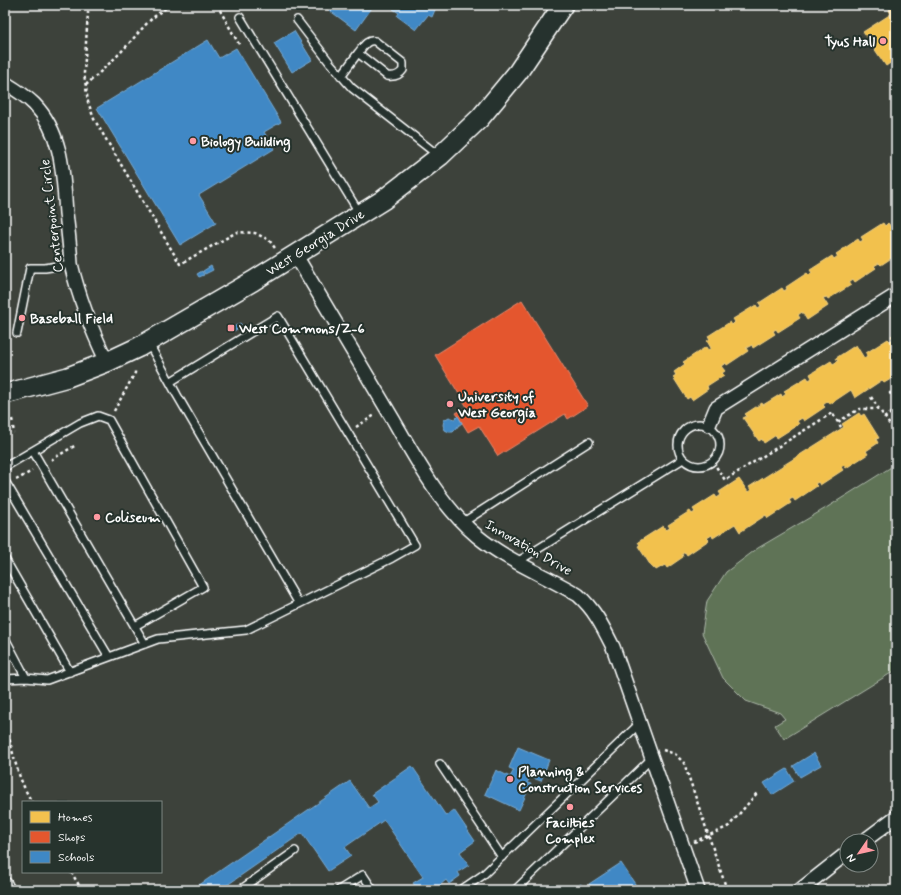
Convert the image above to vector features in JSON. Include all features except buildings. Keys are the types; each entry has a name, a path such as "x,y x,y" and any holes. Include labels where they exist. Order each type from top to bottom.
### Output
{"street":[{"name":"West Georgia Drive","path":"5,394 68,377 107,362 148,342 296,254 383,200 440,156 485,112 518,72 563,5"},
{"name":"Centerpoint Circle","path":"5,83 22,93 35,105 46,119 55,136 64,174 71,264 81,300 107,362"},
{"name":"Innovation Drive","path":"296,254 414,455 440,495 462,523 477,537 493,548 578,595 589,605 600,621 613,647 640,723 655,754 683,847 698,890"},
{"path":"709,425 716,408 896,295"},
{"path":"875,833 896,817"},
{"path":"800,890 839,859"},
{"path":"5,884 8,890"}],"lane":[{"path":"240,17 360,214"},
{"path":"297,20 330,63 352,88 440,156"},
{"path":"341,76 358,53 366,43 372,40 403,63 403,70 397,76 387,76 358,53"},
{"path":"17,333 30,268 45,268 71,264"},
{"path":"5,679 26,678 47,680 158,639 246,630 416,545 278,316 170,382"},
{"path":"148,342 299,604"},
{"path":"5,467 80,423 98,416 109,420 203,586 135,626"},
{"path":"702,423 709,425 719,435 721,449 713,462 701,467 694,466 682,459 678,445 679,438 682,432 694,424 702,423"},
{"path":"462,523 589,442"},
{"path":"33,451 145,644"},
{"path":"517,562 682,459"},
{"path":"5,481 109,657"},
{"path":"5,559 70,672"},
{"path":"5,638 26,678"},
{"path":"461,890 483,875 640,723"},
{"path":"515,890 655,754"},
{"path":"440,764 502,857"},
{"path":"240,890 295,851"},
{"path":"339,890 363,876 373,890"}],"path":[{"path":"89,5 84,73 88,102 94,119 180,264 237,232 255,233 269,240 275,248"},
{"path":"86,85 121,52 146,23 172,5"},
{"path":"217,5 240,46"},
{"path":"109,420 135,373 135,370"},
{"path":"896,389 890,393 896,403"},
{"path":"872,397 884,418 892,428"},
{"path":"838,422 859,409 879,409"},
{"path":"884,418 896,410"},
{"path":"713,462 725,480 832,413 841,427"},
{"path":"366,421 378,414"},
{"path":"12,419 14,433"},
{"path":"5,722 15,767 31,801"},
{"path":"655,754 675,754 684,763 727,890"},
{"path":"683,847 729,826 757,793"},
{"path":"72,873 82,890"}],"shaded area":[{"name":"University of West Georgia","path":"5,5 896,5 896,890 5,890"}],"green space":[{"path":"896,464 896,670 784,739 775,725 785,719 780,713 746,701 723,678 702,633 707,601 726,572 758,548"}],"place":[{"name":"Tyus Hall","path":"883,41"},
{"name":"Biology Building","path":"193,141"},
{"name":"Baseball Field","path":"22,318"},
{"name":"West Commons/Z-6","path":"231,328"},
{"name":"University of West Georgia","path":"450,404"},
{"name":"Coliseum","path":"97,517"},
{"name":"Planning & Construction Services","path":"510,779"},
{"name":"Facilties Complex","path":"570,807"}]}
